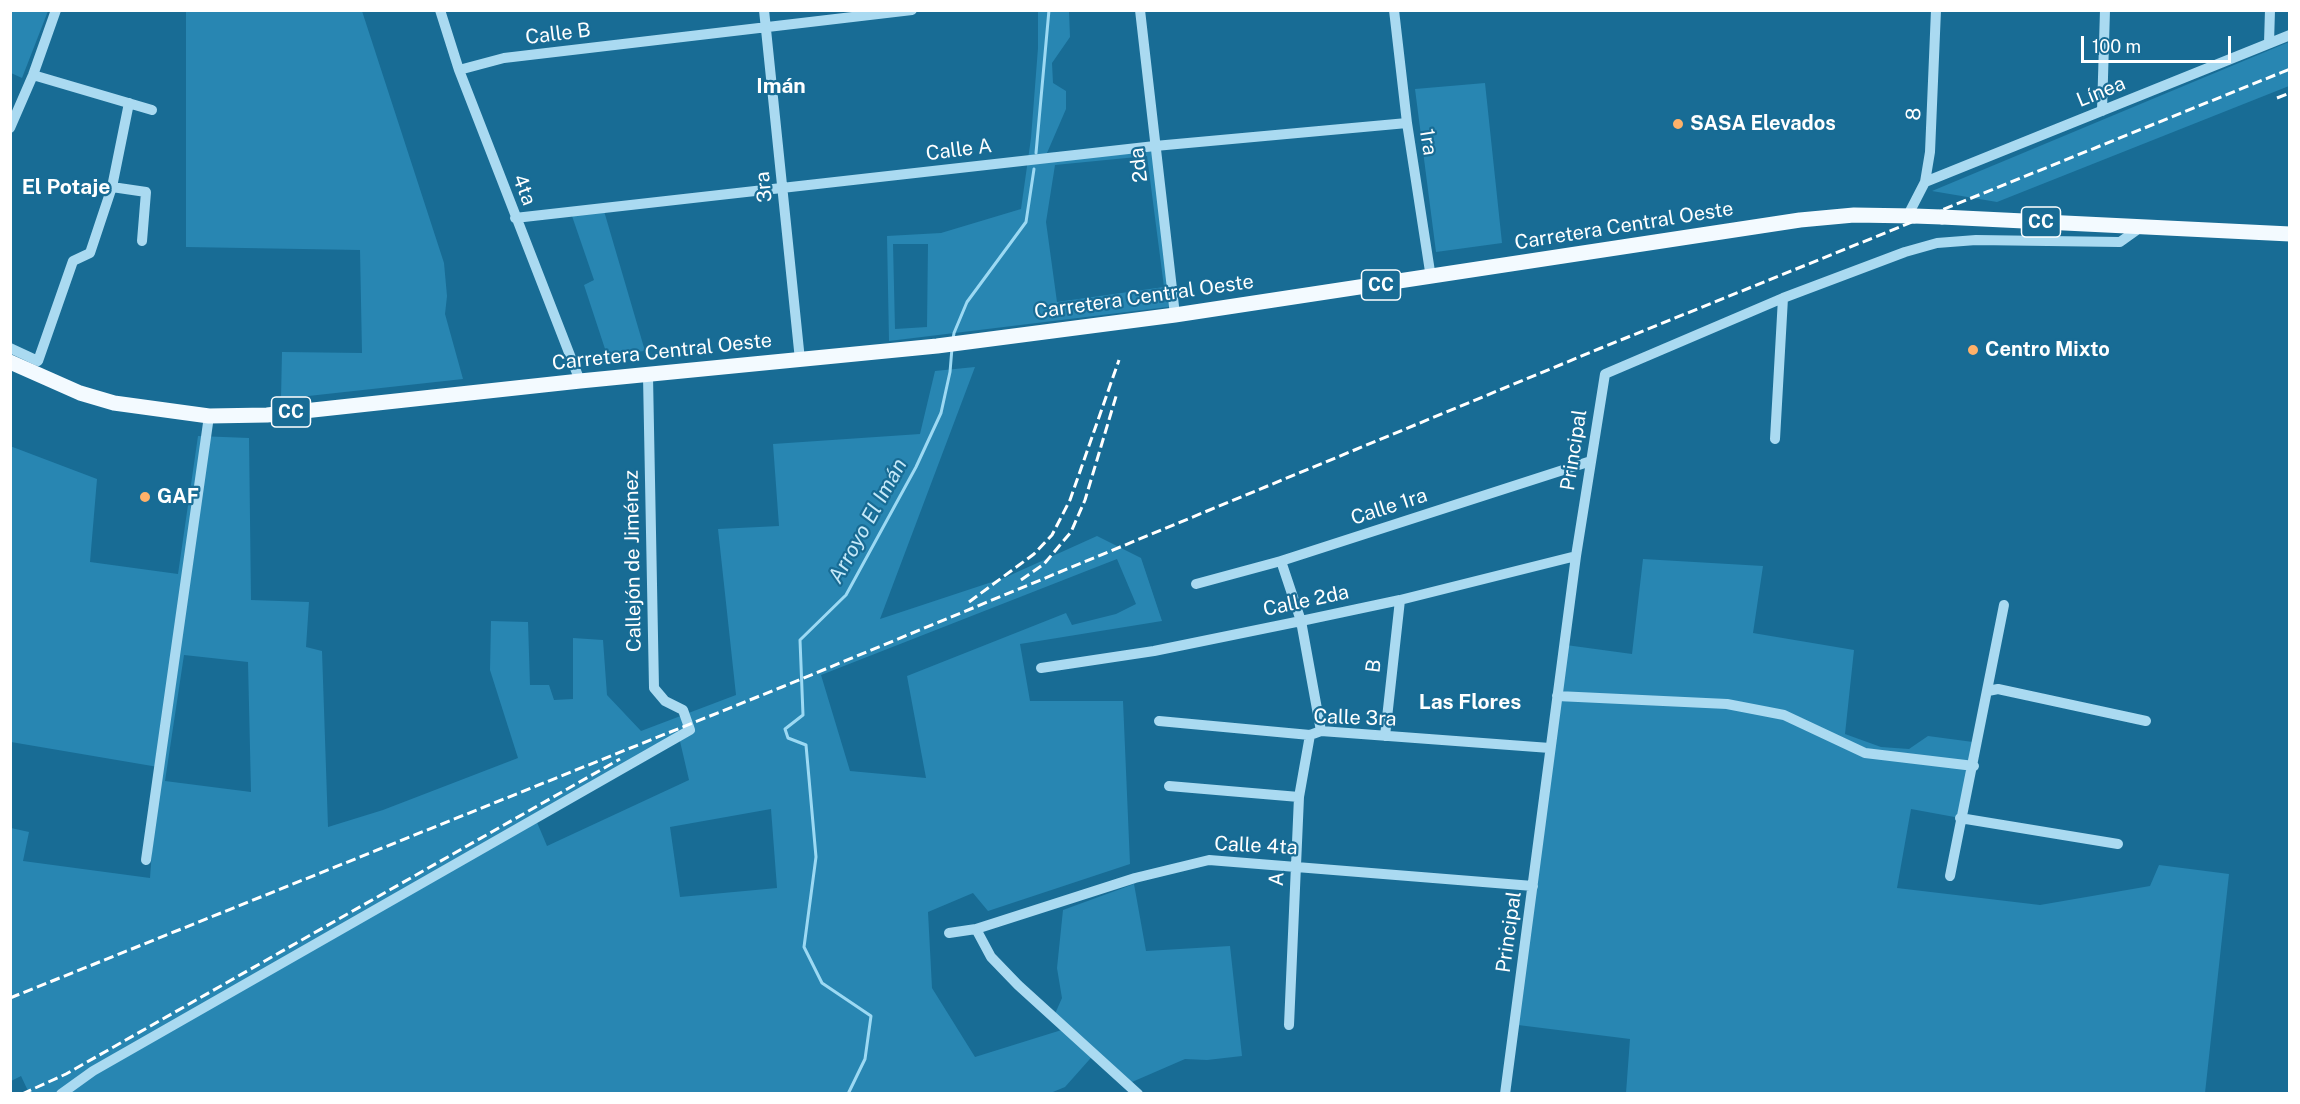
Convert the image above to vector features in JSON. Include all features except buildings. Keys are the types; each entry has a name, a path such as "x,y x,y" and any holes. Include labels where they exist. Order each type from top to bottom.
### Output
{"main road":[{"name":"Carretera Central Oeste","path":"10,362 80,393 114,403 209,416 236,417 938,346 1175,315 1431,278 1792,221 1854,215 1942,217 2289,234"}],"street":[{"path":"10,129 33,75 56,10"},
{"name":"4ta","path":"440,10 459,70 515,219 580,381"},
{"name":"3ra","path":"764,10 800,360"},
{"name":"Calle B","path":"459,70 504,58 912,10"},
{"name":"2da","path":"1140,10 1175,315"},
{"name":"1ra","path":"1394,10 1407,123 1431,278"},
{"name":"8","path":"1911,216 1925,182 1930,152 1936,10"},
{"path":"2102,111 2105,10"},
{"path":"2269,43 2270,10"},
{"name":"Línea","path":"1925,182 2289,35"},
{"path":"33,75 152,110"},
{"path":"10,348 38,361 73,261 90,253 112,187 129,103"},
{"name":"Calle A","path":"515,219 1155,146 1407,123"},
{"path":"112,187 146,192 142,241"},
{"name":"Principal","path":"1505,1094 1576,556 1605,374 1783,298 1905,252 1937,243 1976,240 2120,242 2141,227"},
{"path":"1775,439 1783,298"},
{"name":"Callejón de Jiménez","path":"61,1094 93,1071 690,730 683,710 665,701 654,688 648,376"},
{"path":"146,860 209,416"},
{"name":"Calle 1ra","path":"1196,584 1281,561 1591,461"},
{"name":"Calle 2da","path":"1041,668 1154,651 1301,621 1400,600 1576,556"},
{"path":"1281,561 1301,621 1322,731"},
{"name":"B","path":"1385,736 1400,600"},
{"path":"1950,876 1960,818 1974,766 2004,605"},
{"path":"1988,691 1998,689 2146,721"},
{"path":"1557,696 1727,704 1784,715 1865,753 1974,766"},
{"name":"Calle 3ra","path":"1159,721 1310,735 1322,731 1550,748"},
{"name":"A","path":"1289,1025 1299,797 1310,735"},
{"path":"1169,786 1299,797"},
{"path":"1960,818 2118,844"},
{"name":"Calle 4ta","path":"949,933 976,929 1135,878 1209,860 1533,886"},
{"path":"976,929 991,957 1018,985 1138,1094"}],"shaded area":[{"path":"10,11 48,11 22,78 11,73"},
{"path":"186,11 362,11 444,263 447,296 445,314 463,379 281,399 282,352 362,353 360,250 186,247"},
{"path":"1038,11 1069,11 1070,37 1052,63 1053,83 1066,91 1066,109 1047,153 1157,143 1176,306 889,341 887,236 941,233 1021,209 1031,138 1038,48","holes":["1147,156 1164,287 1057,302 1046,222 1055,165","893,244 928,244 927,327 895,329"]},
{"path":"2289,42 2289,86 1997,202 1932,191"},
{"path":"1485,83 1502,243 1436,252 1415,89"},
{"path":"604,211 645,351 607,355 584,285 594,280 572,216"},
{"path":"975,367 880,619 1004,578 1097,536 1141,558 1162,621 1020,644 1030,701 1123,701 1130,864 988,911 973,893 928,912 932,988 975,1057 1068,1028 1054,1016 1062,998 1057,968 1063,910 1134,884 1146,951 1230,946 1242,1056 1207,1060 1185,1059 1132,1082 1097,1051 1065,1087 1048,1094 29,1093 21,1076 11,1081 11,828 29,832 23,861 150,878 158,767 11,742 10,446 97,479 90,562 178,574 198,436 249,438 251,600 309,602 306,647 322,651 328,827 383,810 518,758 490,670 491,621 528,622 530,685 549,685 554,700 573,699 573,638 603,640 607,695 641,731 736,695 718,529 779,526 773,444 920,434 935,371","holes":["1117,559 1136,604 1116,614 1072,625 1066,613 907,676 926,778 850,771 821,675","184,655 248,662 251,792 165,781","679,737 689,780 547,846 536,820","771,809 777,888 680,897 670,827"]},
{"path":"1643,559 1763,566 1753,633 1854,650 1845,734 1881,747 1909,749 1928,736 1973,742 1960,818 1911,809 1897,888 2040,905 2150,886 2159,865 2229,874 2205,1093 1626,1093 1630,1039 1518,1025 1566,645 1632,654"}],"waterway":[{"name":"Arroyo El Imán","path":"1036,153 1049,10"},
{"name":"Arroyo El Imán","path":"953,339 967,302 1026,222 1034,169"},
{"name":"Arroyo El Imán","path":"848,1094 865,1059 871,1016 822,983 804,947 816,857 806,745 788,738 785,729 803,715 800,640 846,595 916,467 941,413 950,372 952,348"}],"railway":[{"path":"10,998 782,687 1601,348 2290,69"},
{"path":"2277,98 2290,93"},
{"path":"969,602 1034,554 1052,535 1070,500 1119,360"},
{"path":"1021,580 1044,564 1071,532 1085,500 1117,393"},
{"path":"22,1094 66,1074 620,759"}],"place":[{"name":"SASA Elevados","path":"1678,124"},
{"name":"Centro Mixto","path":"1973,350"},
{"name":"GAF","path":"145,497"}],"district":[{"name":"Imán","path":"781,87"},
{"name":"El Potaje","path":"66,188"},
{"name":"Las Flores","path":"1470,703"}]}
